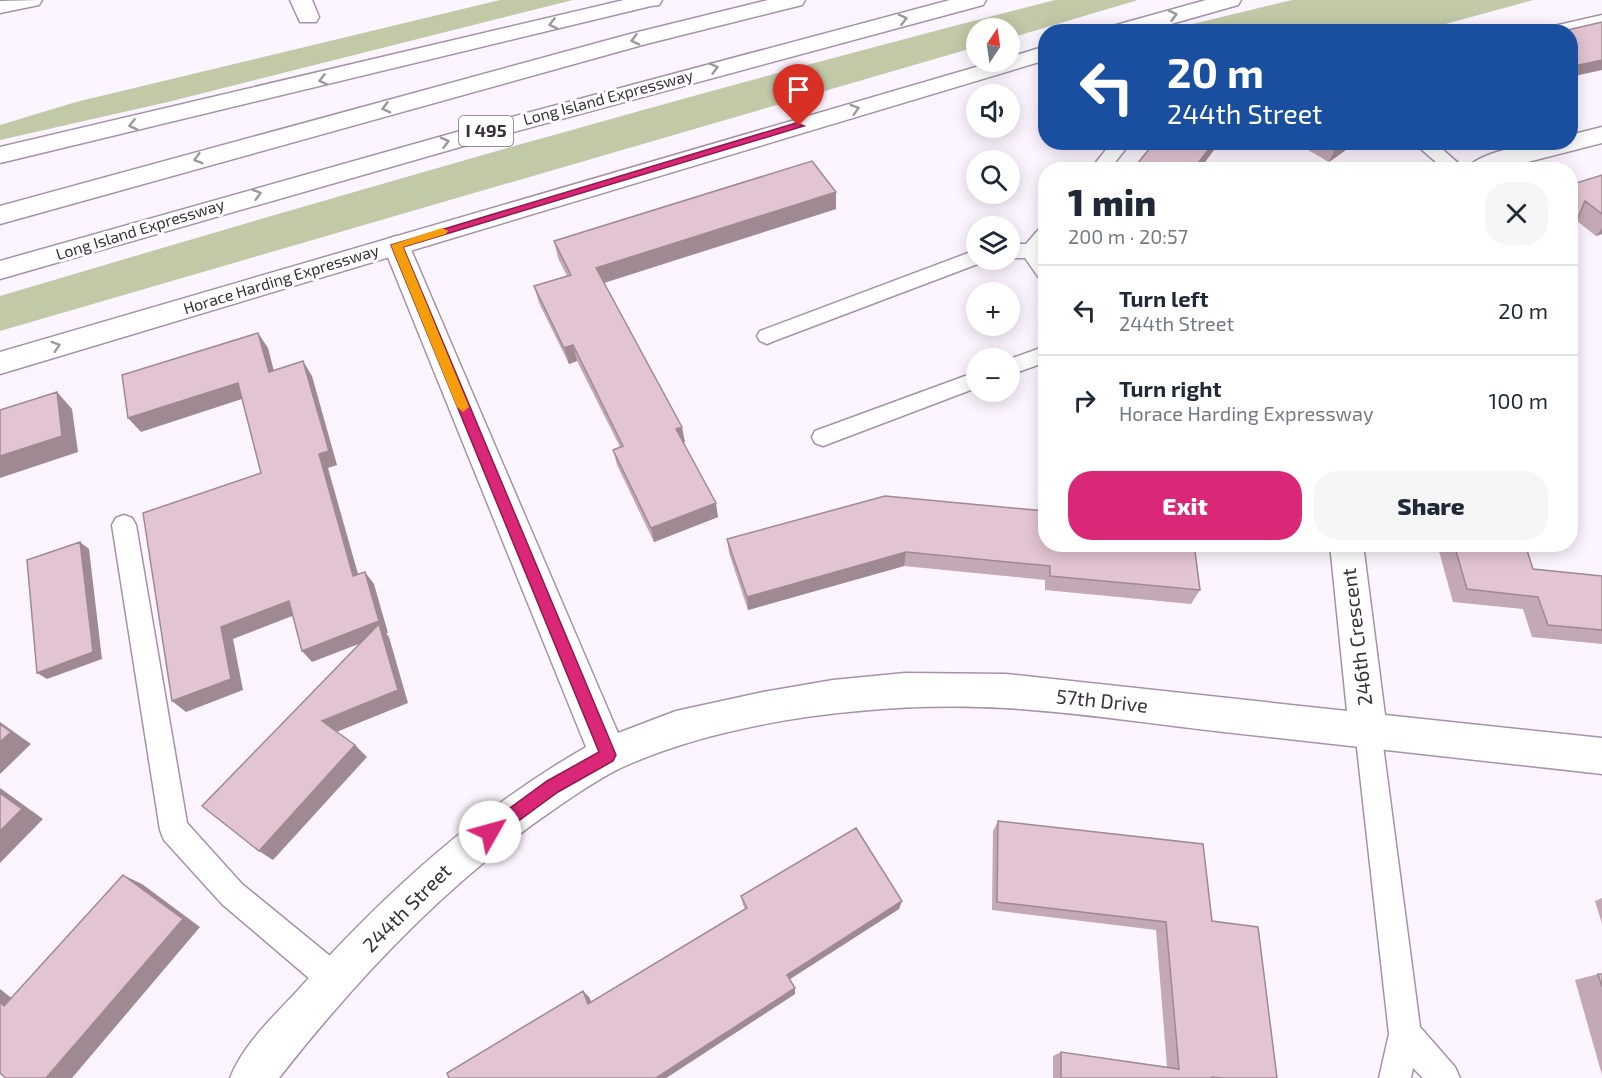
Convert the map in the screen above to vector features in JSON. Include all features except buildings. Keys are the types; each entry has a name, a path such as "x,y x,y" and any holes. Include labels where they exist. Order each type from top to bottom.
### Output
{"main road":[{"path":"0,7 32,0"},
{"path":"0,155 651,0"},
{"name":"I 495","path":"0,215 626,42 794,0"},
{"name":"Long Island Expressway","path":"0,270 253,195 675,79 975,0"},
{"path":"1145,24 1230,0"},
{"name":"Horace Harding Expressway","path":"0,363 1038,55"},
{"path":"1578,141 1602,135"},
{"path":"1495,162 1543,150"},
{"path":"396,245 608,755"},
{"name":"246th Crescent","path":"1347,552 1368,730"},
{"name":"57th Drive","path":"608,755 676,728 833,697 905,690 1006,691 1602,756"},
{"name":"244th Street","path":"260,1075 335,980 454,860 525,805 608,755"}],"lane":[{"path":"1578,25 1602,20"},
{"path":"1106,162 1115,150"},
{"path":"1432,150 1447,162"},
{"path":"1020,251 1031,251 1038,243"},
{"path":"1031,251 1038,261"},
{"path":"767,336 966,261"},
{"path":"1020,363 1038,357"},
{"path":"823,437 966,384"},
{"path":"124,525 174,830 232,894 335,980"},
{"path":"1368,730 1405,1034 1395,1078"},
{"path":"1405,1034 1444,1078"}],"green space":[{"path":"500,0 573,0 168,102 0,140 0,125 76,102"},
{"path":"1055,0 1138,0 1057,24 1038,24 1038,30 1020,35 1020,18 985,18"},
{"path":"1292,0 1533,0 1446,24 1193,24"},
{"path":"966,23 966,50 0,331 0,296 526,143"}],"slow traffic":[{"path":"442,231 396,245 463,407"}],"route":[{"path":"490,832 525,805 608,755 396,245 799,126"}]}
